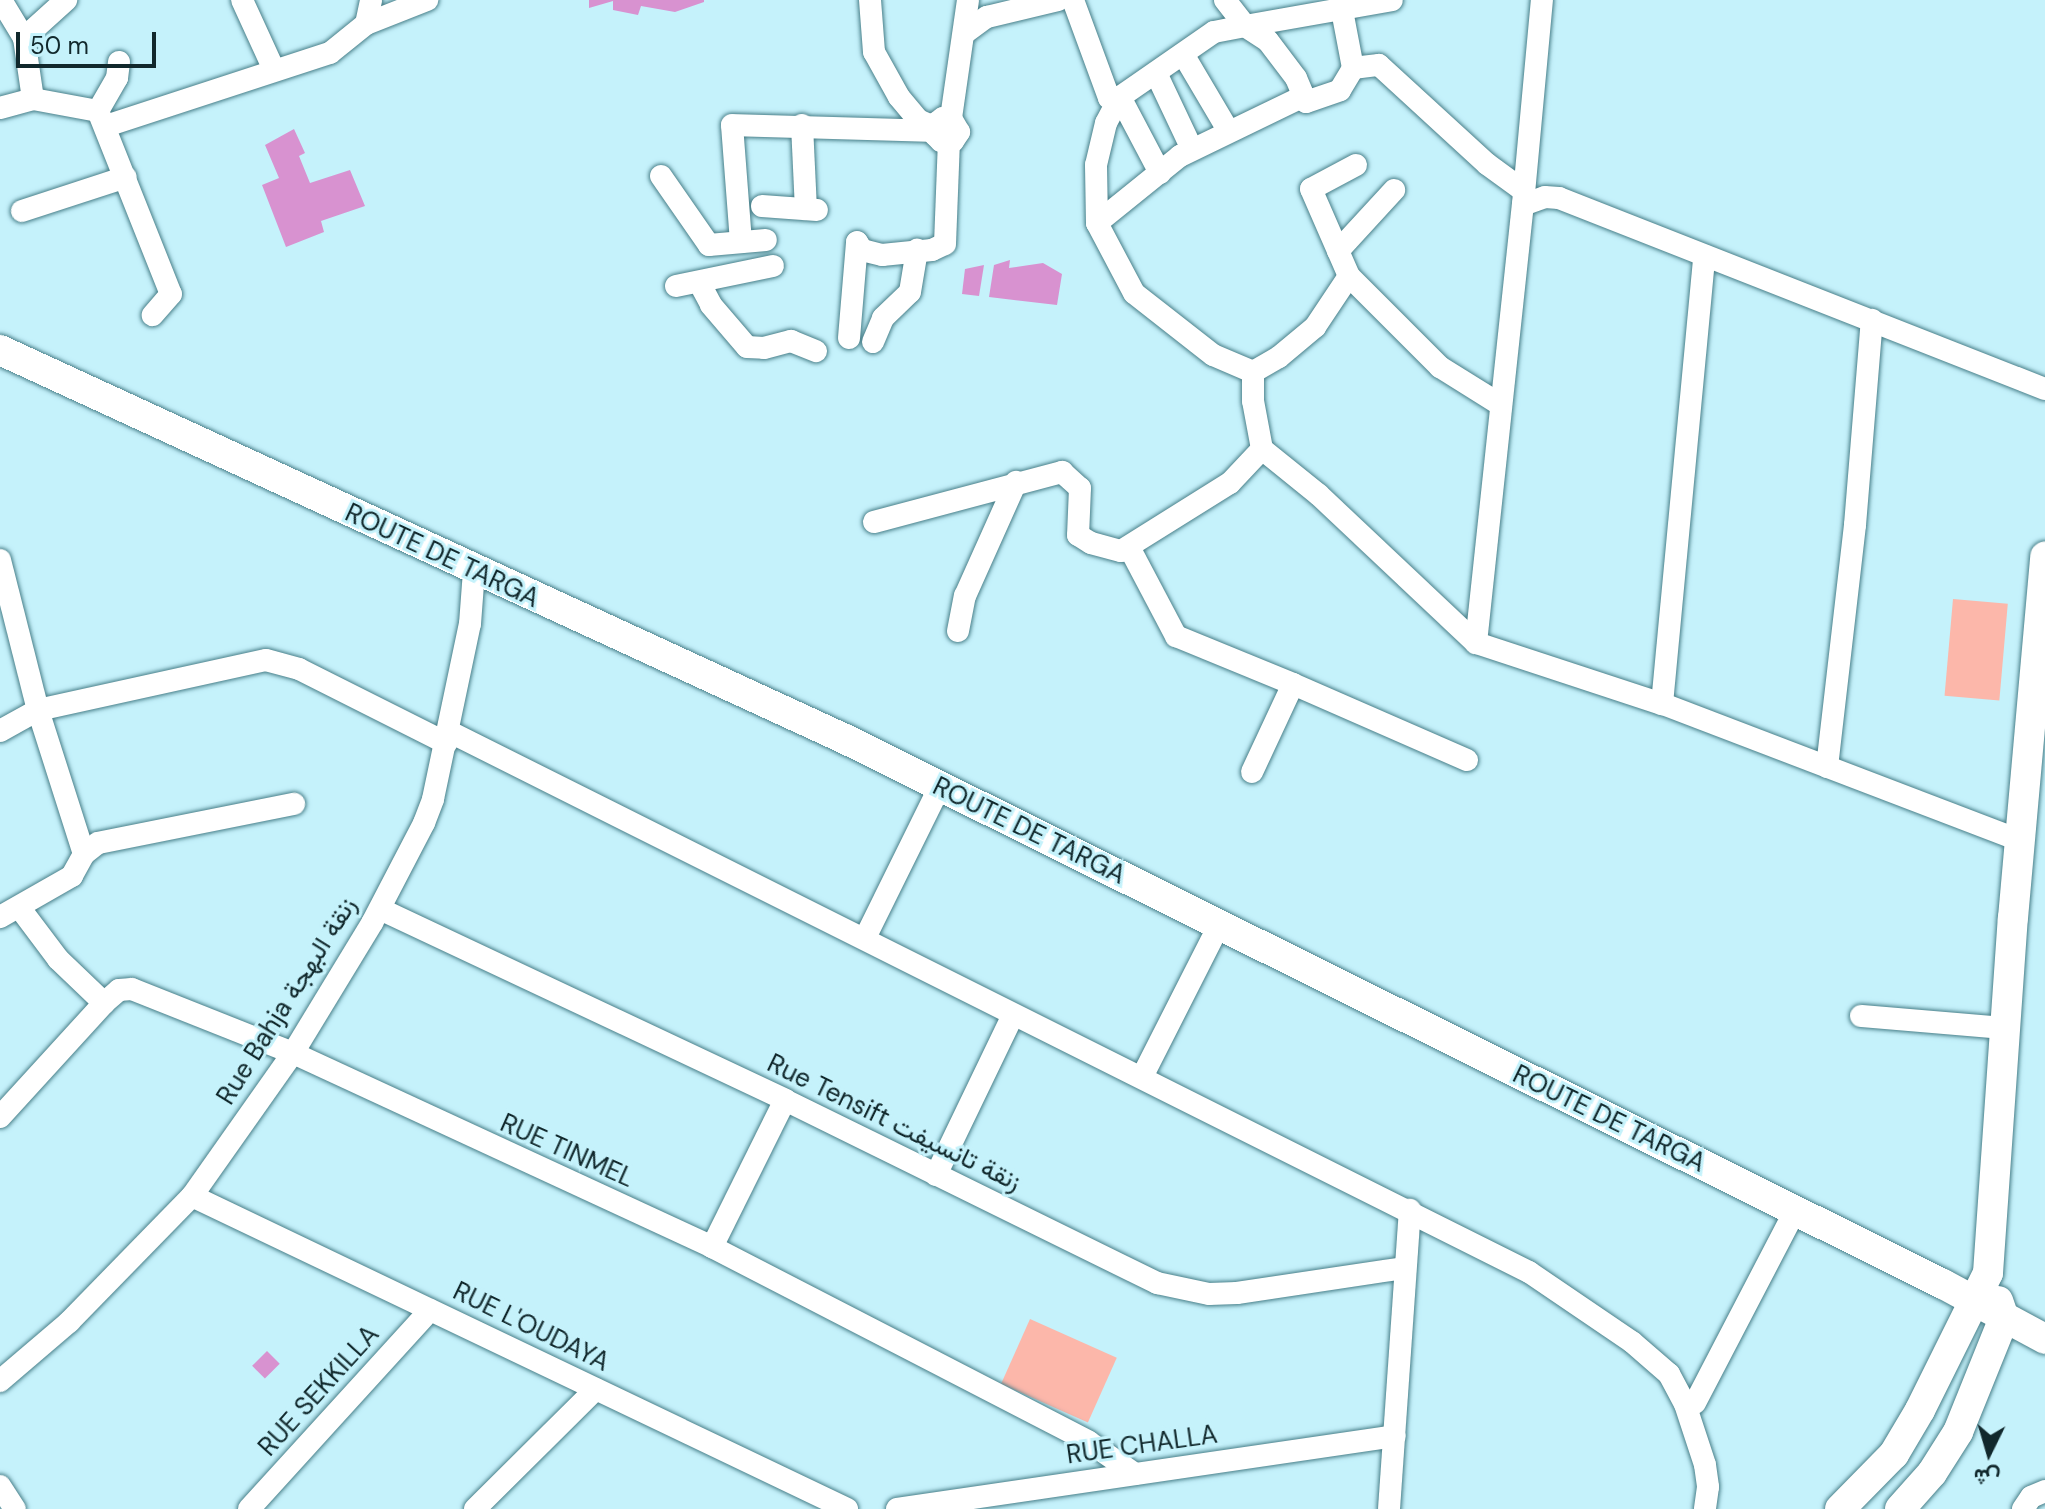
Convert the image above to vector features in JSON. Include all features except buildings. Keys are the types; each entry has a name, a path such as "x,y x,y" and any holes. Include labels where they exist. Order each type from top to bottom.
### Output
{"main road":[{"name":"ROUTE DE TARGA","path":"0,350 940,786 1795,1211 2045,1339"},
{"path":"1900,1509 1932,1473 1958,1432 2004,1318 1988,1273 2019,840 2045,556"},
{"path":"1840,1509 1894,1454 1920,1410 1988,1273"}],"street":[{"path":"1,0 24,38 33,99"},
{"path":"24,38 66,0"},
{"path":"242,0 274,70"},
{"path":"366,24 371,0"},
{"path":"0,108 33,99 102,119 159,111 330,53 366,24 427,0"},
{"path":"870,0 874,52 899,97 918,120 942,129"},
{"path":"849,338 857,242 862,250 882,255 932,250 945,244 942,129 970,6 1058,0"},
{"path":"1073,0 1109,98 1120,97"},
{"path":"1225,0 1245,26 1268,41 1278,53 1296,78 1306,102 1340,90 1353,68 1341,4"},
{"path":"1253,372 1213,355 1134,293 1097,223 1096,165 1106,123 1120,97 1214,32 1341,4 1392,0"},
{"path":"1476,643 1542,0"},
{"path":"1183,54 1228,130"},
{"path":"119,62 117,78 102,119 171,294 153,315"},
{"path":"1353,68 1379,65 1523,198 1559,198 2045,389"},
{"path":"1156,73 1192,149"},
{"path":"1097,223 1192,149 1304,96"},
{"path":"1120,97 1160,173"},
{"path":"741,242 732,125 942,129"},
{"path":"762,206 812,210 802,125"},
{"path":"1356,165 1311,189 1349,276 1440,367 1501,405"},
{"path":"661,176 709,245 766,240"},
{"path":"22,211 126,177"},
{"path":"1338,251 1394,190"},
{"path":"873,342 883,318 910,292 917,250"},
{"path":"1662,704 1704,256"},
{"path":"676,286 773,266"},
{"path":"1253,372 1279,357 1315,327 1349,276"},
{"path":"699,282 711,305 747,347 764,348 791,341 816,351"},
{"path":"1827,767 1855,525 1872,320"},
{"path":"1253,372 1253,401 1262,449 1319,495 1476,643 1662,704 2019,840"},
{"path":"874,522 1062,472 1080,488 1078,535 1091,543 1121,551 1230,483 1262,449"},
{"path":"958,631 965,596 1016,482"},
{"path":"1129,547 1176,636 1467,760"},
{"path":"0,560 38,710 84,854"},
{"name":"Rue Bahja زنقة البهجة","path":"0,1381 69,1322 192,1196 293,1053 380,909 424,823 447,737 470,624 474,571"},
{"path":"0,731 38,710 242,664 279,661 447,737 865,938 1529,1272 1632,1342 1669,1374 1685,1404 1705,1465 1708,1487 1705,1509"},
{"path":"1252,772 1293,684"},
{"path":"865,938 940,786"},
{"path":"104,1003 10,912 72,876 84,854 98,843 294,804"},
{"name":"Rue Tensift زنقة تانسيفت","path":"380,909 785,1100 1157,1283 1180,1290 1237,1293 1404,1268"},
{"path":"1142,1077 1219,925"},
{"name":"RUE TINMEL","path":"0,1117 104,1003 119,990 132,989 293,1053 712,1247 1089,1442 1135,1474"},
{"path":"936,1175 1013,1015"},
{"path":"1861,1016 2005,1028"},
{"path":"712,1247 785,1100"},
{"name":"RUE L'OUDAYA","path":"192,1196 847,1509"},
{"path":"1389,1509 1410,1210"},
{"path":"1695,1403 1795,1211"},
{"name":"RUE SEKKILLA","path":"249,1509 430,1310"},
{"path":"475,1509 596,1389"},
{"name":"RUE CHALLA","path":"911,1508 1395,1436"},
{"path":"0,1486 15,1509"},
{"path":"2023,1509 2031,1497 2045,1491"}],"shaded area":[{"path":"589,0 704,2 675,12 641,6 638,15 613,10 613,1 589,8"},
{"path":"294,129 305,153 299,156 310,183 350,170 365,206 321,221 324,232 286,247 262,185 279,178 265,145"},
{"path":"1010,260 1009,268 1043,263 1062,274 1057,305 989,297 994,265"},
{"path":"984,265 979,296 962,294 965,269"},
{"path":"1953,599 2008,604 1999,700 1945,696"},
{"path":"1030,1319 1117,1358 1088,1423 1001,1384"},
{"path":"267,1351 280,1364 265,1379 252,1366"}]}
